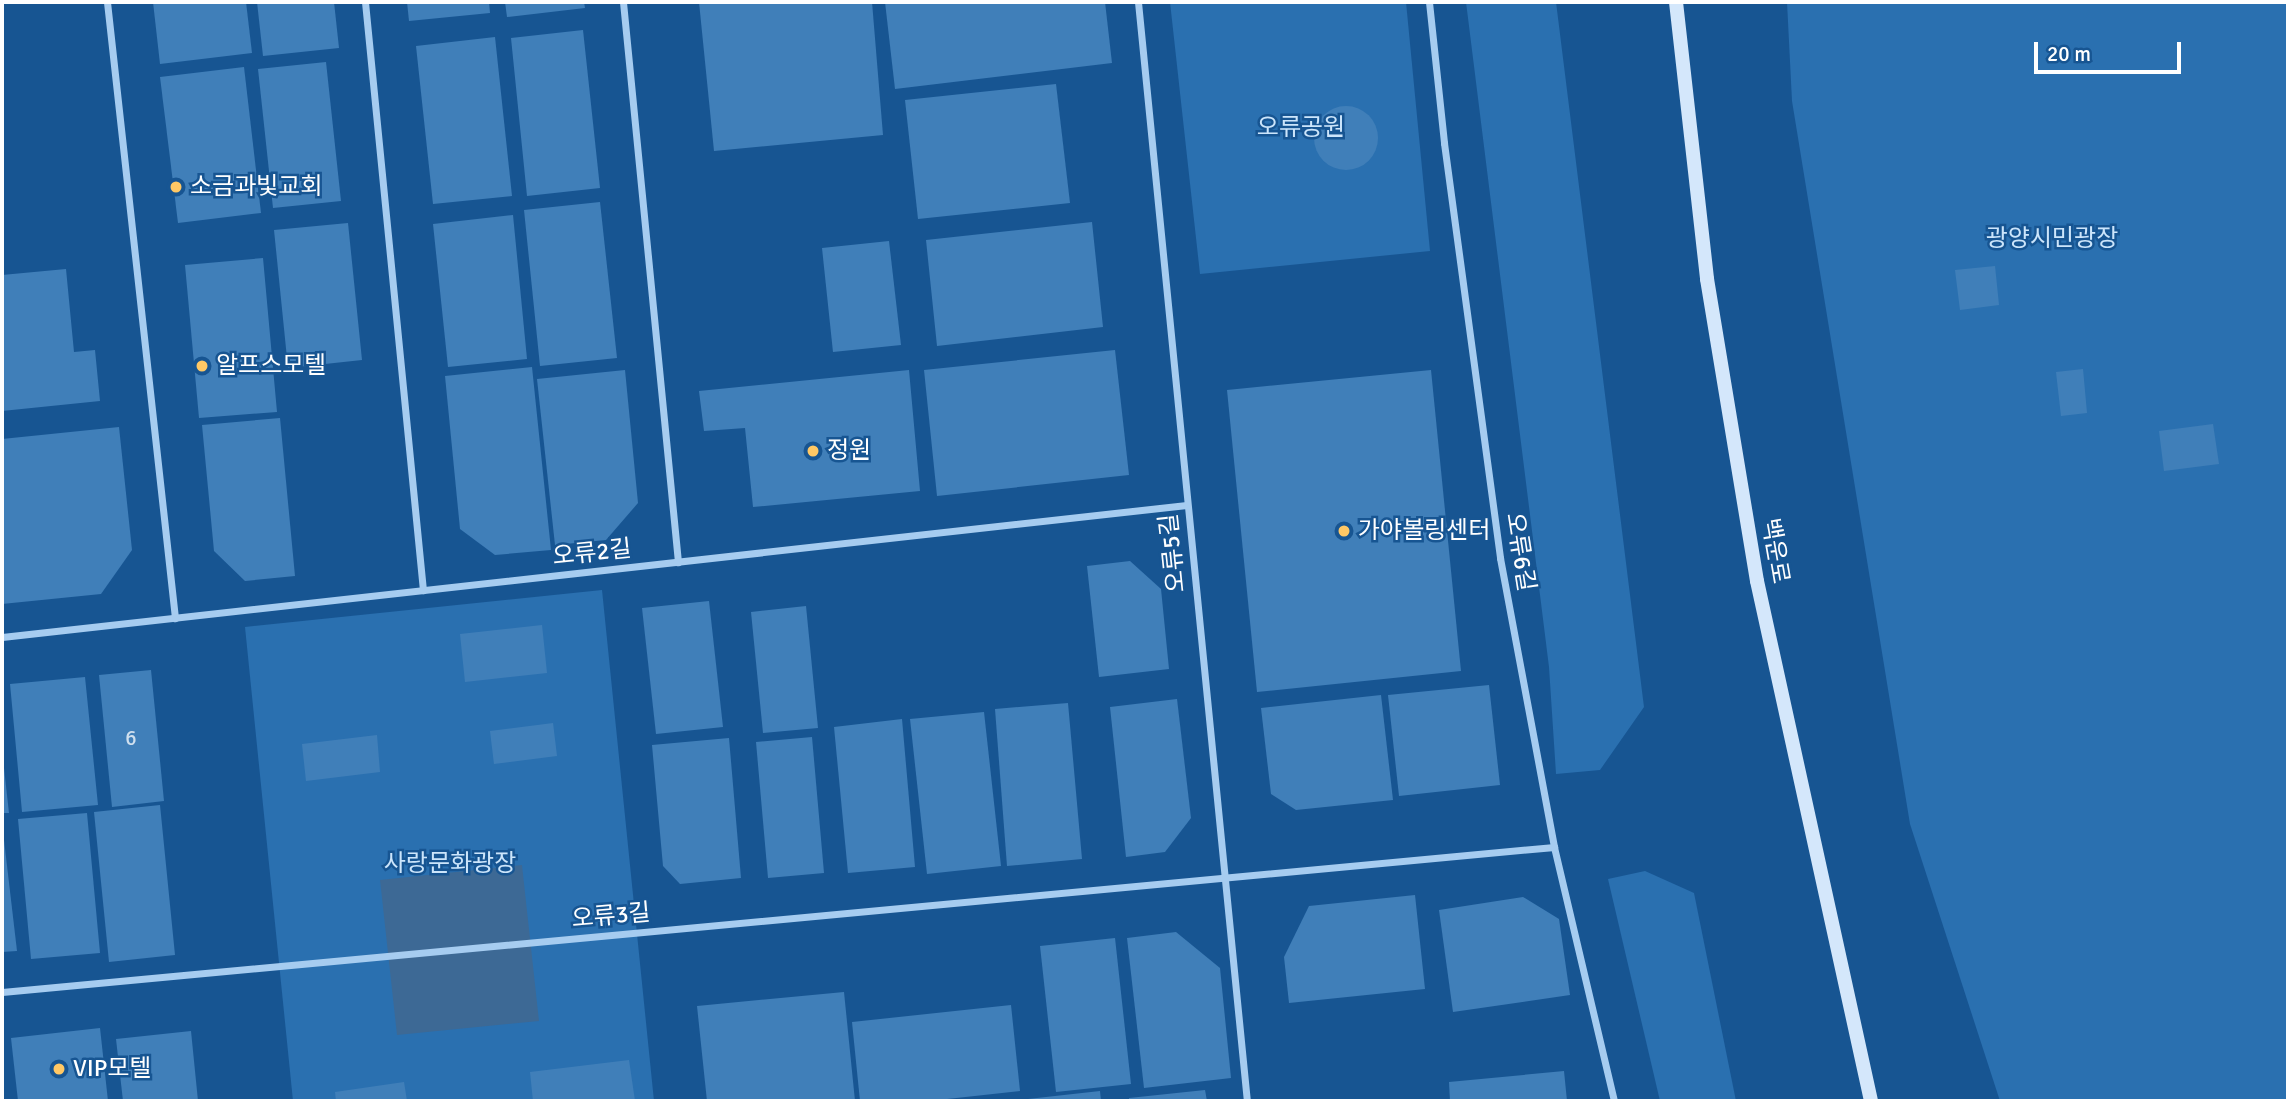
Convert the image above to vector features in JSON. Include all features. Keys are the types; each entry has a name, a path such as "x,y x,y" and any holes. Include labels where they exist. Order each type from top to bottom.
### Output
{"main road":[{"name":"백운로","path":"1676,2 1707,279 1757,581 1871,1101"}],"street":[{"path":"107,2 175,618"},
{"path":"365,2 423,590"},
{"path":"623,2 678,562"},
{"name":"오류5길","path":"1138,2 1247,1101"},
{"name":"오류6길","path":"1429,2 1444,143 1500,558 1555,847 1614,1101"},
{"name":"오류2길","path":"2,637 1187,505"},
{"name":"오류3길","path":"2,992 1555,847"}],"green space":[{"name":"오류공원","path":"1170,2 1406,2 1430,251 1200,274"},
{"path":"1466,2 1556,2 1644,707 1600,770 1556,774 1549,667"},
{"name":"광양시민광장","path":"1787,2 2288,2 2288,1101 2000,1101 1910,824 1792,101"},
{"name":"사랑문화광장","path":"602,590 654,1101 293,1101 245,627"},
{"path":"1645,871 1694,893 1736,1101 1660,1101 1608,879"}],"shaded area":[{"path":"522,865 539,1021 397,1035 380,880"}],"building":[{"path":"153,2 246,2 252,53 160,64"},
{"path":"257,2 334,2 339,48 263,56"},
{"path":"407,2 489,2 490,13 409,21"},
{"path":"505,2 584,2 585,8 507,17"},
{"path":"699,2 872,2 883,135 714,151"},
{"path":"885,2 1105,2 1112,63 895,89"},
{"path":"583,30 600,188 527,196 511,38"},
{"path":"495,37 512,196 433,204 416,46"},
{"path":"326,62 341,201 273,208 258,69"},
{"path":"244,67 261,213 178,223 160,77"},
{"path":"1056,84 1070,203 918,219 905,100"},
{"path":"1340,106 1352,106 1369,115 1376,126 1376,150 1369,161 1352,170 1340,170 1328,165 1319,156 1314,144 1314,132 1319,120 1328,111"},
{"path":"600,202 617,358 540,366 524,210"},
{"path":"513,215 527,359 448,367 433,224"},
{"path":"1092,222 1103,327 937,346 926,240"},
{"path":"348,223 362,360 288,368 274,230"},
{"path":"889,241 901,345 833,352 822,248"},
{"path":"263,258 277,412 199,418 185,265"},
{"path":"1995,266 1999,305 1960,310 1955,270"},
{"path":"66,269 74,352 95,350 100,401 2,411 2,275"},
{"path":"1115,350 1129,475 937,496 924,370"},
{"path":"532,367 551,550 495,555 460,529 445,376"},
{"path":"2083,369 2087,413 2061,416 2056,372"},
{"path":"625,370 638,503 606,540 555,545 537,379"},
{"path":"909,370 920,491 753,507 745,428 704,431 699,391"},
{"name":"가야볼링센터","path":"1431,370 1461,671 1257,692 1227,390"},
{"path":"280,418 295,576 245,581 214,551 202,425"},
{"path":"2213,424 2219,464 2164,471 2159,431"},
{"path":"119,427 132,550 101,594 2,604 2,439"},
{"path":"1130,561 1161,589 1169,669 1099,677 1087,566"},
{"path":"709,601 723,727 656,734 642,608"},
{"path":"806,606 818,728 763,733 751,612"},
{"path":"542,625 547,673 465,682 460,634"},
{"path":"151,670 164,801 112,807 99,675"},
{"path":"85,677 98,805 22,812 10,684"},
{"path":"1489,685 1500,785 1399,796 1388,695"},
{"path":"1381,695 1393,800 1296,810 1271,794 1261,708"},
{"path":"1177,699 1191,818 1165,852 1126,857 1110,707"},
{"path":"1068,703 1082,859 1007,866 995,709"},
{"path":"984,712 1001,866 927,874 910,719"},
{"path":"902,719 915,867 848,873 834,727"},
{"path":"553,723 557,756 494,764 490,731"},
{"path":"377,735 380,772 306,781 302,744"},
{"path":"812,737 824,873 768,878 756,742"},
{"path":"729,738 741,878 680,884 663,866 652,745"},
{"path":"2,750 9,813 2,813"},
{"path":"160,805 175,955 109,962 94,812"},
{"path":"87,813 100,953 31,959 18,819"},
{"path":"2,823 17,951 2,952"},
{"path":"1415,895 1425,989 1289,1003 1284,957 1309,906"},
{"path":"1523,897 1559,919 1570,995 1453,1012 1439,910"},
{"path":"1176,932 1220,968 1231,1078 1144,1088 1127,938"},
{"path":"1115,938 1131,1084 1056,1092 1040,946"},
{"path":"844,992 855,1101 707,1101 697,1006"},
{"path":"1011,1005 1020,1091 929,1101 860,1101 852,1022"},
{"name":"VIP모텔","path":"100,1028 108,1101 18,1101 11,1038"},
{"path":"191,1031 198,1101 123,1101 116,1039"},
{"path":"629,1060 635,1101 533,1101 530,1072"},
{"path":"1564,1071 1567,1101 1450,1101 1449,1082"},
{"path":"404,1082 407,1101 336,1101 335,1092"},
{"path":"1205,1090 1207,1101 1129,1101 1129,1098"},
{"path":"1100,1091 1101,1101 1028,1099"}],"place":[{"name":"소금과빛교회","path":"176,187"},
{"name":"알프스모텔","path":"202,366"},
{"name":"정원","path":"813,451"},
{"name":"가야볼링센터","path":"1344,531"},
{"name":"VIP모텔","path":"59,1069"}]}
